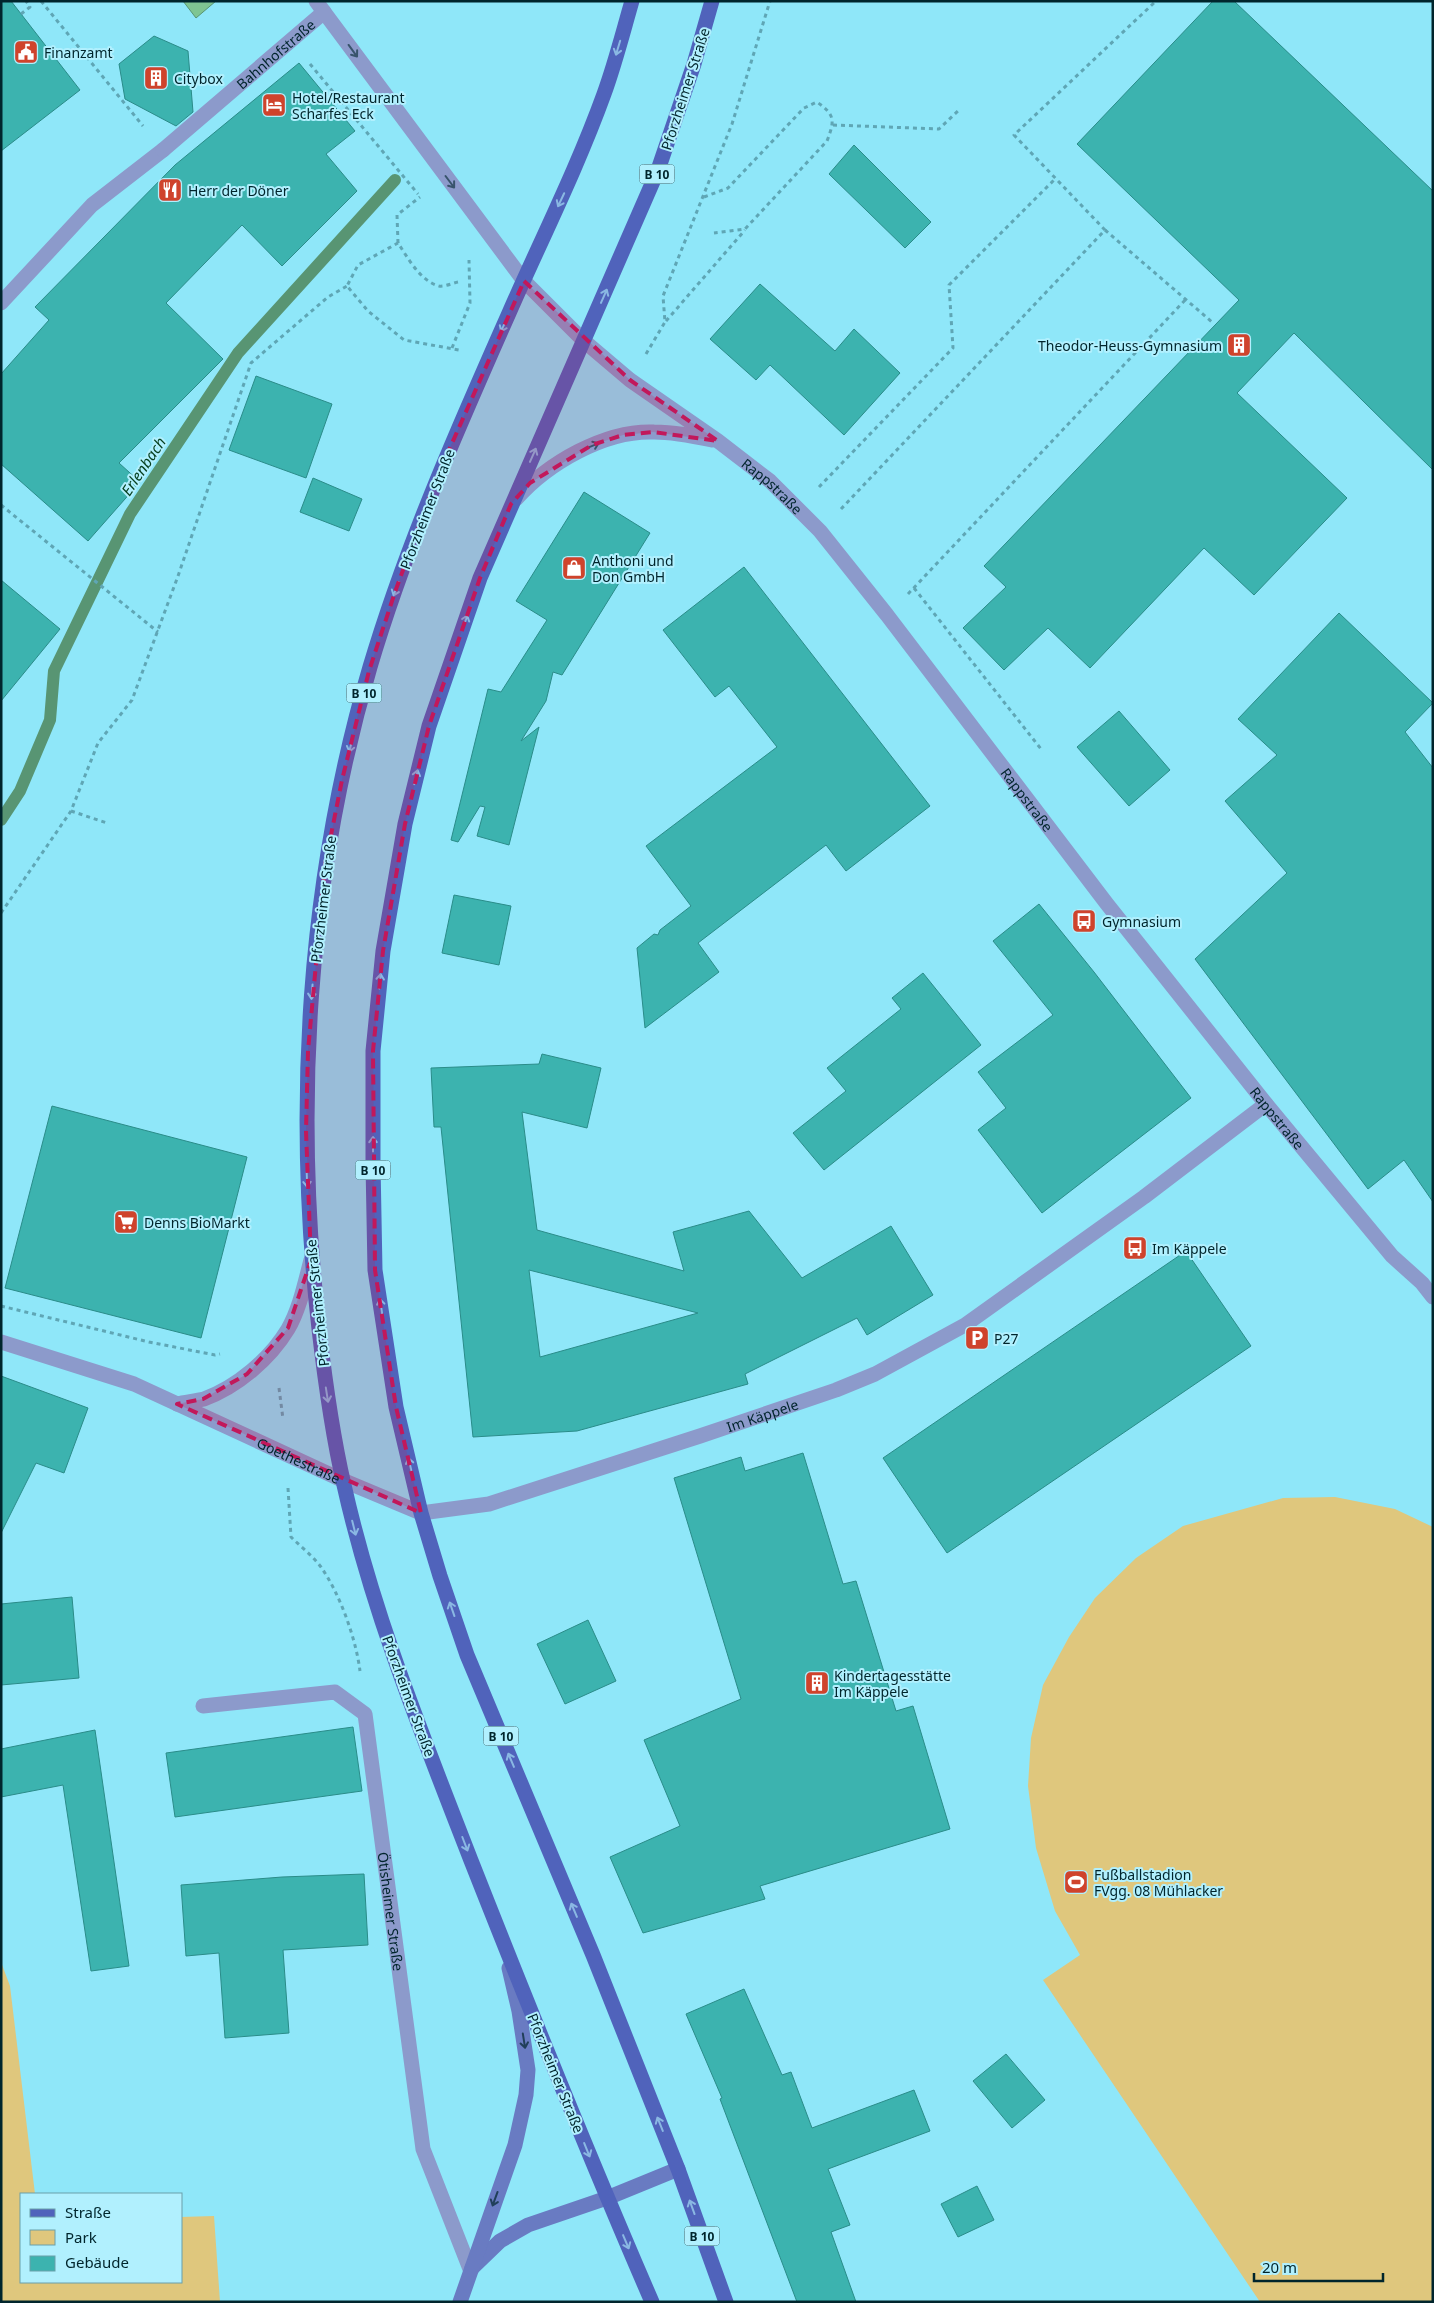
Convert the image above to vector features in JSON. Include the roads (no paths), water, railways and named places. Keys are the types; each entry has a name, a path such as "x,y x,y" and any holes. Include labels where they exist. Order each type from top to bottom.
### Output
{"main road":[{"name":"Pforzheimer Straße","path":"632,1 607,87 592,126 564,195 488,360 437,477 395,592 369,671 342,780 325,866 313,977 306,1131 311,1260 325,1381 342,1480 367,1578 396,1664 503,1942 607,2198 652,2302"},
{"name":"Pforzheimer Straße","path":"712,1 694,64 658,170 480,578 427,735 405,824 385,941 373,1051 373,1164 376,1270 396,1407 421,1513 467,1655 592,1955 678,2169 726,2302"},
{"path":"460,2302 515,2145 526,2095 528,2070 524,2040 503,1942"},
{"path":"470,2270 500,2241 528,2225 607,2198 678,2169"}],"street":[{"name":"Bahnhofstraße","path":"1,303 92,205 163,150 289,42 320,6 524,281"},
{"path":"524,281 584,341"},
{"name":"Rappstraße","path":"584,341 630,380 718,441 770,481 820,531 887,615 1107,904 1266,1104 1392,1256 1422,1282 1433,1297"},
{"path":"511,504 530,483 548,468 592,445 623,435 653,432 718,441"},
{"name":"Im Käppele","path":"421,1513 489,1504 700,1436 836,1390 875,1374 980,1314 1136,1202 1266,1104"},
{"path":"177,1404 203,1399 226,1388 248,1374 263,1359 288,1328 302,1295 311,1260"},
{"name":"Goethestraße","path":"1,1342 134,1384 342,1480 421,1513"},
{"name":"Ötisheimer Straße","path":"203,1706 335,1692 365,1714 423,2149 470,2270"}],"waterway":[{"name":"Erlenbach","path":"1,820 20,791 50,720 54,671 130,514 238,353 395,180"}],"place":[{"name":"Finanzamt","path":"26,52"},
{"name":"Citybox","path":"156,78"},
{"name":"Hotel/Restaurant Scharfes Eck","path":"274,105"},
{"name":"Herr der Döner","path":"170,190"},
{"name":"Theodor-Heuss-Gymnasium","path":"1239,345"},
{"name":"Anthoni und Don GmbH","path":"574,568"},
{"name":"Gymnasium","path":"1084,921"},
{"name":"Denns BioMarkt","path":"126,1222"},
{"name":"Im Käppele","path":"1135,1248"},
{"name":"P27","path":"977,1338"},
{"name":"Kindertagesstätte Im Käppele","path":"817,1683"},
{"name":"Fußballstadion FVgg. 08 Mühlacker","path":"1076,1882"}]}
